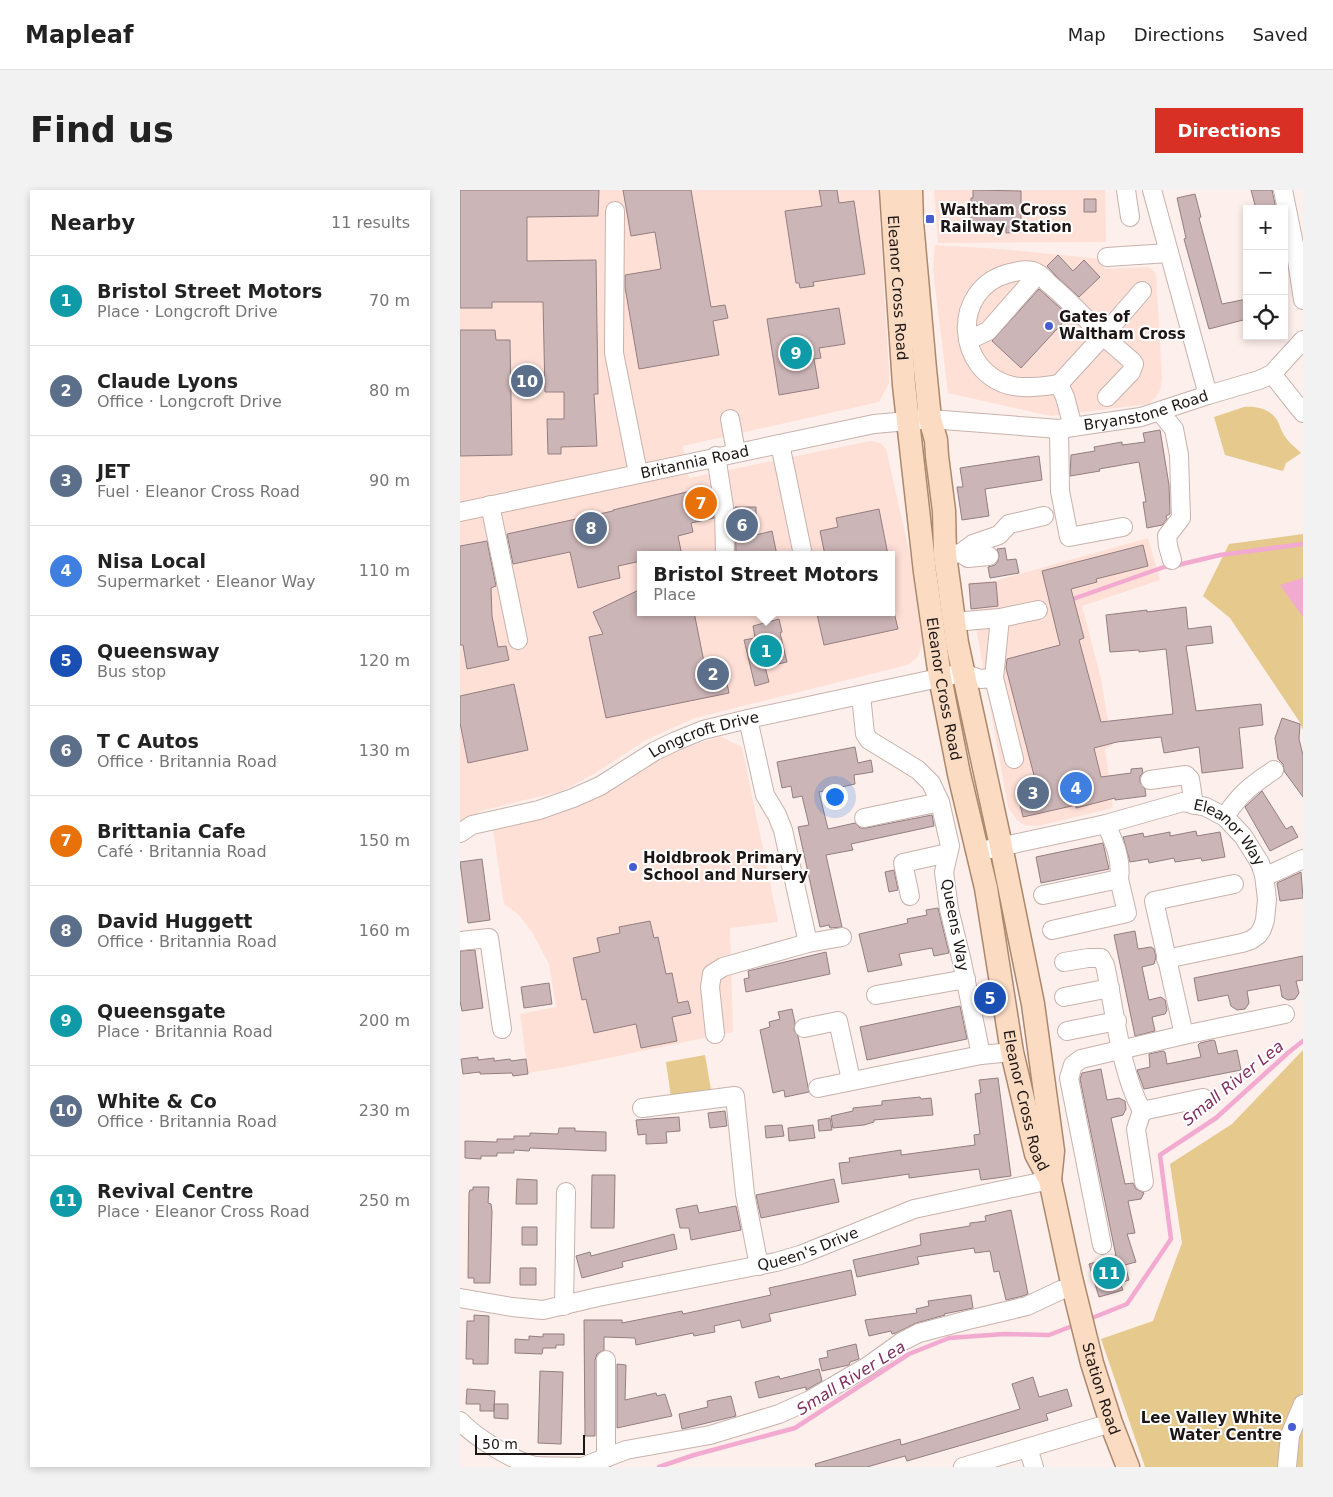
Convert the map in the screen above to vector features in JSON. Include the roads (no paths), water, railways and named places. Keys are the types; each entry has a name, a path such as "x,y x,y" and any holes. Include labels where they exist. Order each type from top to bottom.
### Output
{"main road":[{"name":"Eleanor Cross Road","path":"891,190 898,320 908,421 925,572 940,677 976,852 986,888 1012,1052 1036,1154 1050,1180 1079,1311"},
{"name":"Eleanor Cross Road","path":"911,190 912,222 930,419 936,440 942,492 953,554 954,622 962,673 1001,846 1033,1004 1053,1151 1050,1180"},
{"name":"Station Road","path":"1079,1311 1088,1348 1111,1423 1128,1467"}],"street":[{"path":"1126,190 1130,217"},
{"path":"1283,190 1296,217 1303,300"},
{"name":"Bryanstone Road","path":"930,419 1066,428 1141,417 1208,395 1153,192"},
{"path":"616,211 614,353 638,473"},
{"path":"1107,257 1169,253"},
{"path":"1107,397 1131,372 1134,364 1104,336 1058,290 1036,272 1024,270 998,276 978,292 969,310 967,329 971,352 985,371 1001,383 1015,387 1059,384 1104,336 1142,290"},
{"path":"969,340 988,331 1038,274"},
{"path":"1208,395 1259,380 1272,374 1303,340"},
{"path":"1272,374 1303,413"},
{"path":"1059,384 1065,397 1066,428 1058,457 1060,491 1069,536 1123,527"},
{"path":"1160,412 1174,429 1179,455 1181,518 1168,536 1168,546 1172,560"},
{"path":"730,419 736,452"},
{"name":"Britannia Road","path":"460,512 868,425 930,419"},
{"path":"780,444 802,551"},
{"path":"716,456 723,498 725,551"},
{"path":"490,505 518,640"},
{"path":"953,554 973,544 999,535 1009,524 1044,516"},
{"path":"953,554 968,558 989,556"},
{"path":"954,622 1000,618 1038,610"},
{"path":"1000,618 994,678 1014,759"},
{"path":"962,673 981,679 994,678"},
{"name":"Longcroft Drive","path":"460,833 472,825 539,810 573,798 600,786 630,765 676,740 703,730 962,673"},
{"name":"Queens Way","path":"861,695 865,734 870,740 922,774 935,788 940,802 950,846 944,872 949,909 981,1055"},
{"path":"748,719 765,795 777,815 783,830 808,943"},
{"path":"1226,817 1235,801 1250,786 1274,770"},
{"path":"1150,780 1186,776 1190,779 1194,805"},
{"path":"864,818 940,802"},
{"name":"Eleanor Way","path":"976,852 1106,824 1183,802 1206,808 1226,817 1251,848 1260,863 1267,899 1262,929 1252,940 1166,958"},
{"path":"1052,930 1127,913 1119,879 1120,868 1116,847 1106,824"},
{"path":"910,896 903,863 948,853"},
{"path":"1264,876 1303,859"},
{"path":"1043,896 1119,879"},
{"path":"1184,1035 1154,901 1234,884"},
{"path":"715,1034 710,986 712,974 723,967 808,943 842,937"},
{"path":"460,941 489,938 502,1029"},
{"path":"1064,962 1101,958 1105,965 1122,1051 1133,1094 1142,1111 1136,1129 1144,1182"},
{"path":"876,995 966,980"},
{"path":"1064,997 1110,988"},
{"path":"1102,1245 1069,1078 1073,1065 1081,1059 1285,1014"},
{"path":"804,1028 838,1021 851,1080"},
{"path":"1067,1031 1117,1021"},
{"path":"818,1088 981,1055 1012,1052"},
{"path":"642,1108 735,1096 745,1194 759,1266"},
{"path":"1142,1111 1203,1098"},
{"name":"Queen's Drive","path":"460,1298 534,1310 564,1306 598,1297 759,1266 800,1255 914,1208 1050,1180"},
{"path":"564,1306 566,1192"},
{"path":"460,1420 475,1435 515,1458 530,1464 537,1466 582,1467 626,1450 710,1435 779,1414 810,1400 860,1370 890,1349 919,1333 1027,1306 1061,1290 1073,1287"},
{"path":"606,1360 606,1458"},
{"path":"1287,1467 1290,1435 1303,1404"},
{"path":"963,1467 1111,1423"},
{"path":"1028,1448 1034,1467"}],"waterway":[{"path":"1070,600 1164,567 1220,555 1303,544"},
{"name":"Small River Lea","path":"1087,1320 1127,1304 1171,1239 1160,1155 1216,1118 1303,1041"},
{"name":"Small River Lea","path":"659,1467 694,1455 795,1428 909,1354 949,1338 1004,1334 1049,1335 1075,1325"}],"place":[{"name":"Waltham Cross Railway Station","path":"930,219"},
{"name":"Gates of Waltham Cross","path":"1049,326"},
{"name":"Queensgate","path":"796,353"},
{"name":"White & Co","path":"527,381"},
{"name":"Brittania Cafe","path":"701,503"},
{"name":"T C Autos","path":"742,525"},
{"name":"David Huggett","path":"591,528"},
{"name":"Bristol Street Motors","path":"766,651"},
{"name":"Claude Lyons","path":"713,674"},
{"name":"Nisa Local","path":"1076,788"},
{"name":"JET","path":"1033,793"},
{"name":"Holdbrook Primary School and Nursery","path":"633,867"},
{"name":"Queensway","path":"990,998"},
{"name":"Revival Centre","path":"1109,1273"},
{"name":"Lee Valley White Water Centre","path":"1292,1427"}]}
